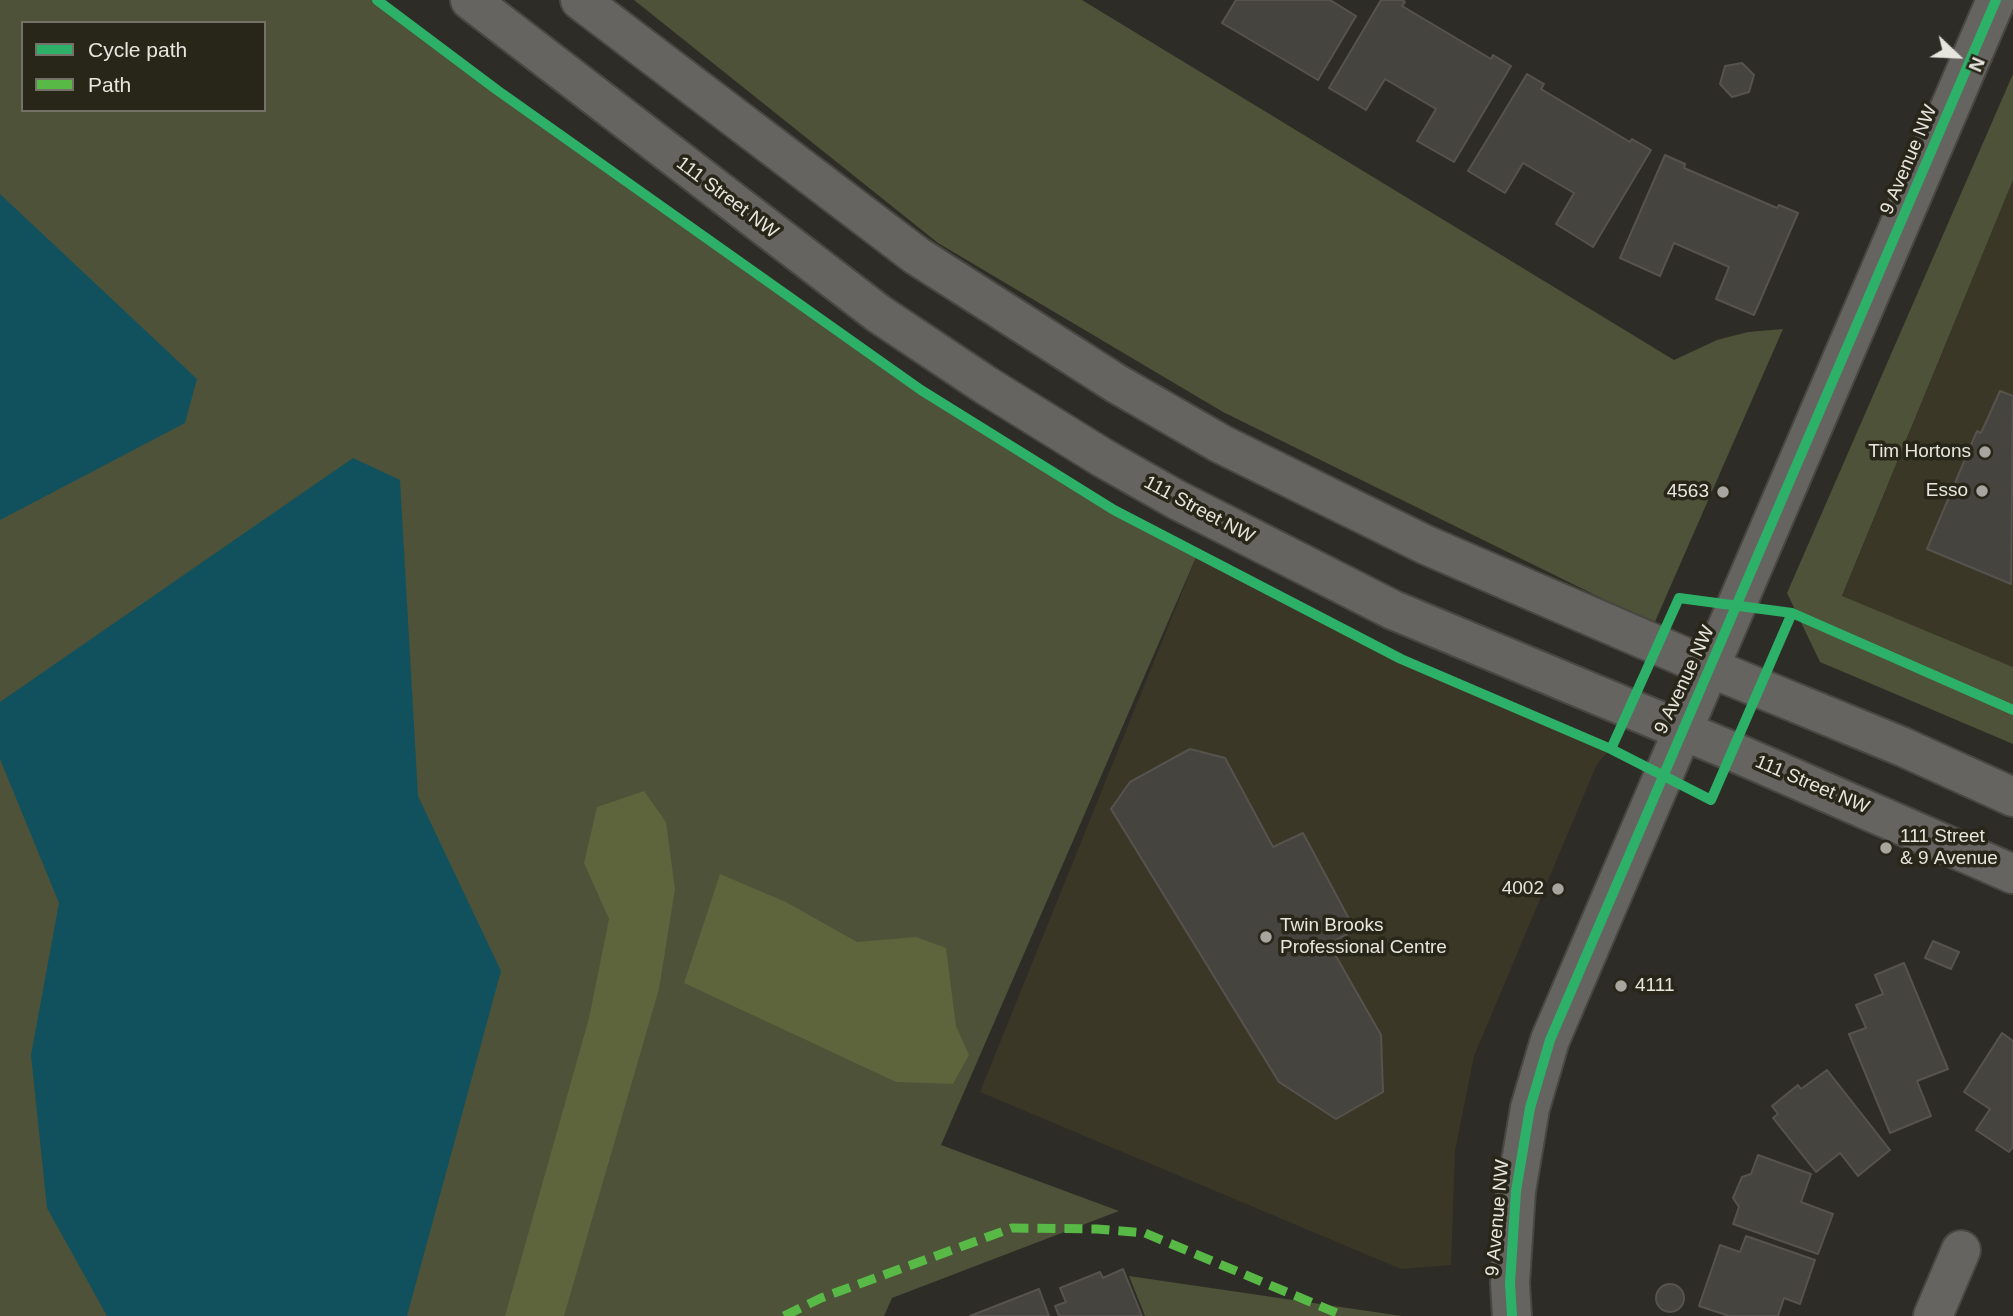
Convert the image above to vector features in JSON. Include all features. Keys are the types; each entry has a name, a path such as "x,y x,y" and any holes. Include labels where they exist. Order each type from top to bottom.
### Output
{"main road":[{"name":"111 Street NW","path":"470,0 879,314 986,386 1177,500 1393,610 2013,874"},
{"path":"580,0 917,256 1117,384 1221,444 1426,545 1903,747 2013,797"},
{"name":"9 Avenue NW","path":"1512,1316 1510,1283 1516,1191 1539,1073 1680,730 1738,607 1996,0"},
{"path":"1933,1316 1961,1250"}],"shaded area":[{"path":"2013,180 2013,667 1842,597"},
{"path":"1197,555 1401,659 1611,749 1597,764 1474,1056 1455,1151 1451,1265 1401,1269 980,1092"}],"green space":[{"path":"0,0 377,0 497,90 921,390 1114,510 1197,555 941,1145 1119,1211 892,1298 884,1316 0,1316"},
{"path":"634,0 1082,0 1674,360 1717,340 1748,332 1783,329 1654,624 1223,412 938,243"},
{"path":"2013,74 2013,180 1842,596 2013,667 2013,744 1820,662 1787,593"},
{"path":"644,791 666,822 675,889 659,989 564,1316 505,1316 589,1018 609,919 584,863 597,807"},
{"path":"720,874 786,902 857,942 916,937 946,948 956,1026 969,1055 953,1084 896,1082 684,983"},
{"path":"1129,1276 1402,1316 1145,1316"}],"water":[{"path":"0,194 197,379 185,423 0,520"},
{"path":"353,458 400,480 418,796 501,971 407,1316 107,1316 47,1208 31,1055 59,903 0,759 0,702"}],"building":[{"path":"1236,0 1330,0 1356,16 1318,80 1222,23"},
{"path":"1381,0 1402,0 1405,2 1402,6 1491,59 1493,55 1511,66 1454,162 1417,141 1436,109 1385,79 1366,110 1329,88"},
{"path":"1742,63 1754,75 1749,92 1732,97 1720,84 1725,66"},
{"path":"1527,74 1544,84 1541,89 1630,142 1632,139 1651,150 1593,247 1556,224 1574,193 1523,163 1505,193 1468,171"},
{"path":"1665,155 1685,164 1684,168 1777,208 1779,205 1798,213 1754,315 1716,299 1729,267 1674,243 1660,276 1620,258"},
{"name":"Esso","path":"2000,391 2013,396 2011,584 1927,549 1977,431 1981,433"},
{"name":"Twin Brooks Professional Centre","path":"1190,749 1225,758 1273,847 1303,833 1355,930 1329,944 1381,1035 1383,1092 1336,1119 1279,1082 1111,809 1130,782"},
{"path":"1933,941 1959,952 1951,969 1925,958"},
{"path":"1904,963 1948,1069 1917,1081 1931,1116 1890,1133 1849,1034 1866,1028 1856,1005 1883,994 1875,975"},
{"path":"2002,1033 2013,1041 2013,1147 2009,1152 1976,1130 1990,1109 1964,1092"},
{"path":"1827,1070 1890,1150 1858,1176 1840,1153 1816,1172 1773,1118 1778,1114 1772,1106 1798,1085 1801,1089"},
{"path":"1758,1155 1811,1174 1801,1202 1833,1214 1818,1254 1733,1224 1739,1207 1733,1198 1742,1177 1751,1174"},
{"path":"1746,1236 1815,1260 1800,1304 1784,1298 1778,1316 1729,1316 1699,1306 1720,1245 1740,1252"},
{"path":"1123,1269 1142,1316 1059,1316 1055,1306 1066,1302 1060,1288 1100,1272 1103,1278"},
{"path":"1670,1284 1680,1288 1684,1298 1680,1308 1670,1312 1660,1308 1656,1298 1660,1288"},
{"path":"1039,1289 1049,1316 970,1316"}],"marked path":[{"path":"784,1316 821,1298 1012,1228 1097,1229 1145,1233 1344,1316"}],"cycle path":[{"path":"377,0 497,90 921,390 1114,510 1401,659 1611,749 1711,800 1792,613"},
{"path":"1512,1316 1510,1283 1516,1191 1530,1108 1550,1040 1996,0"},
{"path":"1611,749 1679,598 1792,613 2013,710"}],"place":[{"name":"Tim Hortons","path":"1985,452"},
{"name":"Esso","path":"1982,491"},
{"name":"4563","path":"1723,492"},
{"name":"111 Street & 9 Avenue","path":"1886,848"},
{"name":"4002","path":"1558,889"},
{"name":"Twin Brooks Professional Centre","path":"1266,937"},
{"name":"4111","path":"1621,986"}]}
